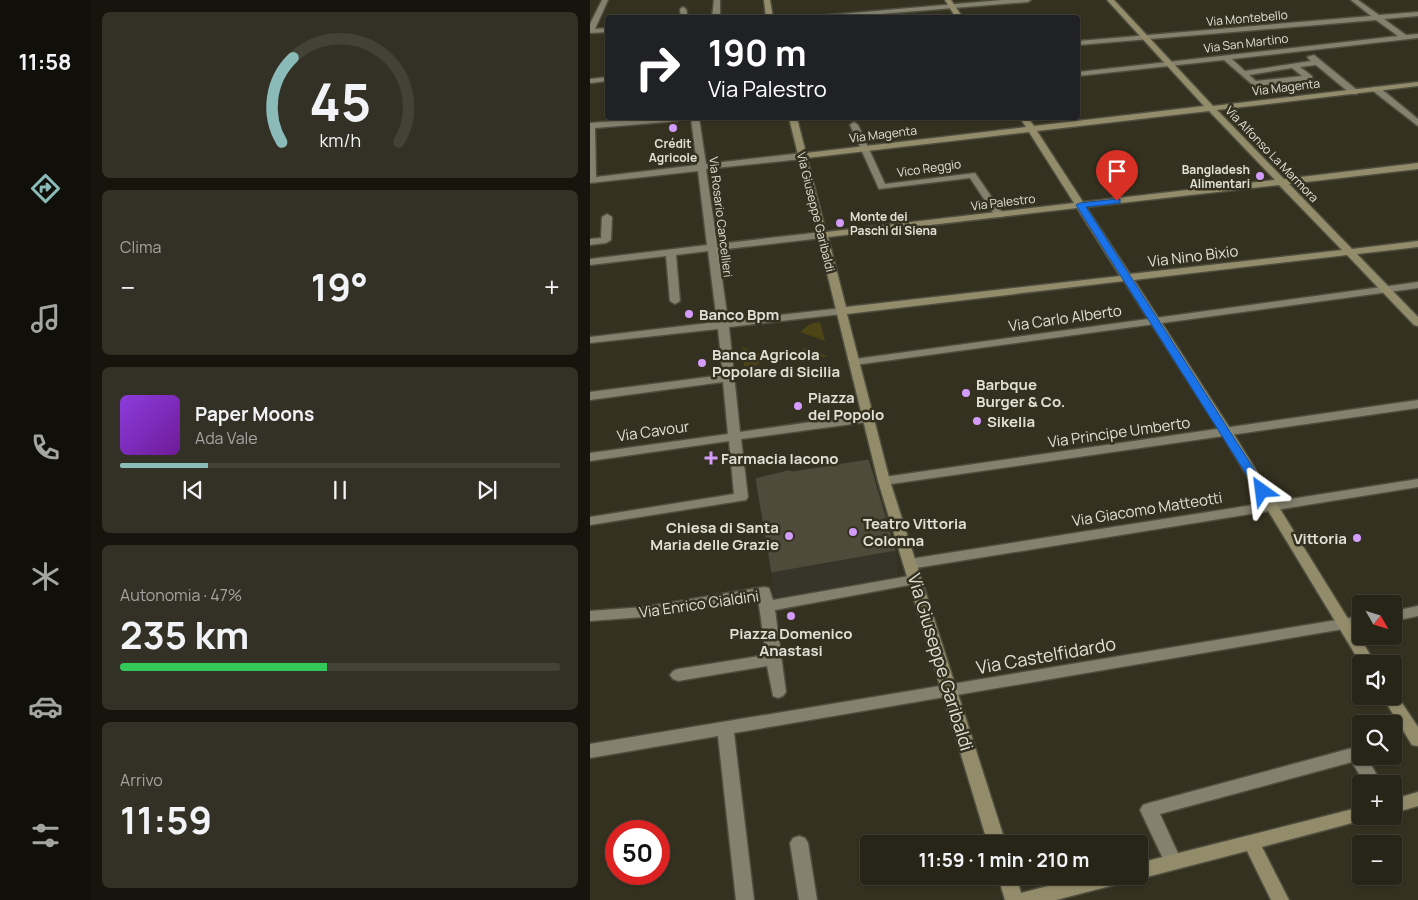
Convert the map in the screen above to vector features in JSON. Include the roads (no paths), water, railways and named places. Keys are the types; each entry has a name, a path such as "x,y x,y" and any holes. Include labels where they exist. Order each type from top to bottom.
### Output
{"main road":[{"path":"767,0 770,15"},
{"name":"Via Alfonso La Marmora","path":"1110,0 1169,65 1418,323"},
{"path":"950,3 958,15"},
{"name":"Via Magenta","path":"802,156 1418,84"},
{"name":"Via Giuseppe Garibaldi","path":"793,120 822,235 860,362 867,418 884,481 994,835"},
{"path":"1025,120 1227,433 1363,655"},
{"name":"Via Palestro","path":"822,235 1418,166"},
{"name":"Via Nino Bixio","path":"844,309 1418,244"},
{"path":"1396,705 1418,740"},
{"path":"1402,804 1418,799"},
{"path":"1148,869 1352,816"},
{"path":"1251,842 1280,900"},
{"path":"1010,885 1014,900"},
{"path":"1025,900 1083,885"}],"street":[{"path":"604,0 590,31 605,30"},
{"path":"716,15 717,0"},
{"path":"828,15 950,3 1028,0"},
{"path":"1354,0 1405,38"},
{"path":"683,9 684,15"},
{"name":"Via Montebello","path":"1080,43 1418,14"},
{"name":"Via San Martino","path":"1080,74 1418,36"},
{"path":"1302,50 1354,92"},
{"path":"1226,58 1254,84 1309,78 1294,66"},
{"path":"1243,74 1317,62"},
{"path":"590,81 605,79"},
{"path":"1376,89 1418,123"},
{"path":"591,180 590,126 655,120"},
{"name":"Via Rosario Cancellieri","path":"590,521 741,497 723,322 695,120"},
{"path":"854,125 866,148"},
{"name":"Vico Reggio","path":"866,148 882,187 972,175 999,215"},
{"name":"Via Magenta","path":"591,180 802,156"},
{"path":"590,242 606,240 606,217"},
{"name":"Via Palestro","path":"590,262 822,235"},
{"path":"672,253 674,301"},
{"name":"Via Carlo Alberto","path":"860,362 1418,285"},
{"path":"590,340 705,326 723,322 844,309"},
{"path":"590,396 729,378"},
{"name":"Via Principe Umberto","path":"884,481 1418,404"},
{"name":"Via Cavour","path":"590,457 867,418"},
{"name":"Via Giacomo Matteotti","path":"910,564 1270,505 1418,483"},
{"name":"Via Enrico Cialdini","path":"590,616 644,612 764,592 767,606 915,580"},
{"path":"767,606 778,692"},
{"path":"1402,614 1418,611"},
{"name":"Via Castelfidardo","path":"590,752 1352,623"},
{"path":"678,675 774,659"},
{"path":"725,728 745,900"},
{"path":"1173,862 1148,810 1356,754 1369,775"},
{"path":"799,842 808,900"}],"place":[{"name":"Crédit Agricole","path":"673,128"},
{"name":"Bangladesh Alimentari","path":"1260,176"},
{"name":"Monte dei Paschi di Siena","path":"840,223"},
{"name":"Banco Bpm","path":"689,314"},
{"name":"Banca Agricola Popolare di Sicilia","path":"702,363"},
{"name":"Barbque Burger & Co.","path":"966,393"},
{"name":"Piazza del Popolo","path":"798,406"},
{"name":"Sikelia","path":"977,421"},
{"name":"Farmacia Iacono","path":"711,458"},
{"name":"Teatro Vittoria Colonna","path":"853,532"},
{"name":"Chiesa di Santa Maria delle Grazie","path":"789,536"},
{"name":"Vittoria","path":"1357,538"},
{"name":"Piazza Domenico Anastasi","path":"791,616"}]}
